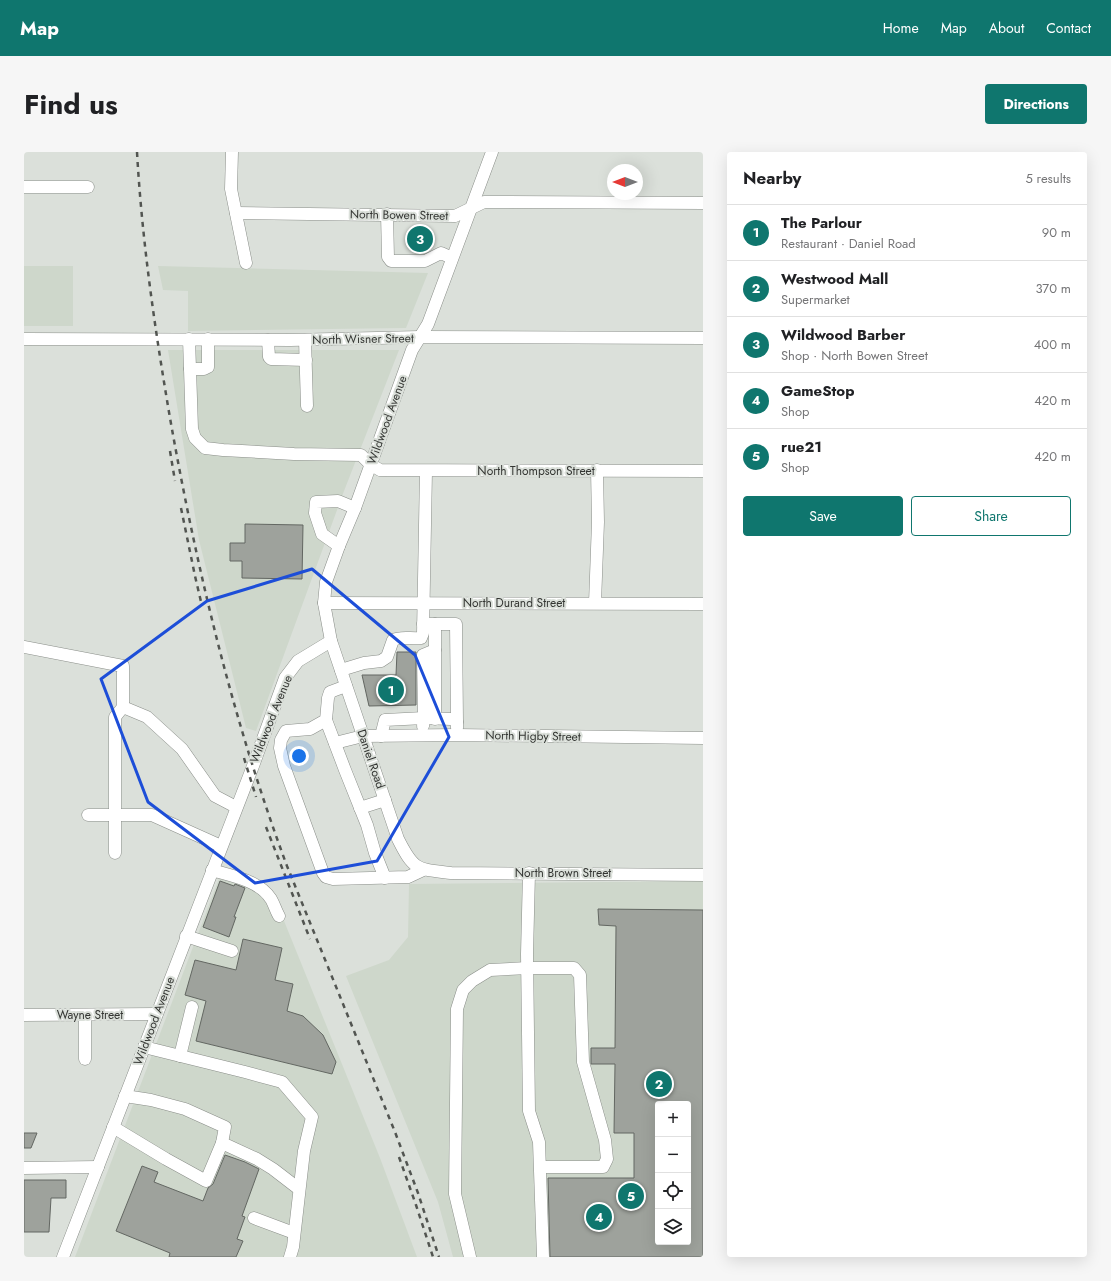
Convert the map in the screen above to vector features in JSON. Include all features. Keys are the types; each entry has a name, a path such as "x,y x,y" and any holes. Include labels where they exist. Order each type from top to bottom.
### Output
{"street":[{"path":"232,152 231,189 246,263"},
{"name":"Wildwood Avenue","path":"63,1257 285,678 298,661 331,641 324,603 326,582 355,508 412,350 428,324 492,152"},
{"path":"24,187 88,187"},
{"name":"North Bowen Street","path":"236,213 455,216 484,202 703,204"},
{"path":"387,214 388,257 391,261 425,261 441,253 452,258"},
{"name":"North Wisner Street","path":"24,338 305,340 420,337 703,338"},
{"path":"189,339 190,369 204,369 208,367 208,340"},
{"path":"268,340 269,357 271,359 306,360"},
{"path":"305,340 307,406"},
{"name":"North Thompson Street","path":"190,369 192,429 195,438 205,448 294,454 361,455 370,464 380,470 703,471"},
{"path":"596,603 598,522 597,470"},
{"path":"423,735 430,718 423,655 435,650 423,603 426,471"},
{"path":"339,546 322,534 315,513 316,502 338,501 355,508"},
{"name":"North Durand Street","path":"324,603 703,604"},
{"path":"341,670 364,663 381,661 387,657 393,640 397,638 421,638 429,624"},
{"path":"429,624 456,624 458,735"},
{"name":"Daniel Road","path":"331,641 398,839 411,862 423,870"},
{"path":"24,647 123,666 123,707 115,717 115,853"},
{"path":"346,686 330,692 326,720 360,808 384,878"},
{"path":"123,707 147,717 182,749 215,796 236,807"},
{"path":"381,736 385,720 430,718 451,719 457,722"},
{"path":"269,722 286,731 310,729 326,720"},
{"path":"286,731 281,740 280,748 284,766 322,873 326,877 333,879 384,878 408,877 423,870"},
{"name":"North Higby Street","path":"335,743 363,736 423,735 703,738"},
{"path":"360,808 385,800"},
{"path":"88,815 152,815 221,846"},
{"path":"212,870 250,882 262,889 271,898 279,916"},
{"name":"North Brown Street","path":"423,870 451,873 703,875"},
{"path":"529,873 529,1111 539,1142 543,1257"},
{"path":"186,936 232,951"},
{"path":"470,1257 455,1194 457,1009 463,990 472,981 490,970 574,968 580,975 583,1062 605,1140 607,1159 603,1167 540,1167"},
{"path":"180,1056 192,1007"},
{"name":"Wayne Street","path":"24,1015 156,1014"},
{"path":"85,1015 85,1059"},
{"path":"144,1047 282,1082 312,1117 304,1151 298,1189 293,1247 290,1257"},
{"path":"113,1127 206,1181 222,1142 226,1127 186,1109 151,1100 125,1096"},
{"path":"222,1142 262,1162 298,1189"},
{"path":"24,1168 98,1167"},
{"path":"254,1218 294,1233"}],"highlighted area":[{"path":"312,569 415,655 449,737 377,861 255,883 148,802 101,679 207,601"}],"shaded area":[{"path":"24,266 73,266 73,326 24,326"},
{"path":"158,266 428,273 406,328 188,331 188,291 163,290"},
{"path":"168,350 399,350 344,491 256,731 246,728 199,540"},
{"path":"220,876 254,882 278,906 380,1158 417,1257 75,1257"},
{"path":"703,881 703,1257 453,1257 438,1202 346,976 389,960 408,937 409,884"}],"building":[{"path":"245,524 303,525 302,579 242,578 242,561 230,561 230,543 245,543"},
{"path":"397,652 416,652 416,705 369,706 362,675 396,675"},
{"path":"220,881 245,888 234,917 236,917 229,937 203,927"},
{"path":"598,909 703,910 703,1257 550,1257 548,1178 634,1178 634,1133 614,1133 615,1064 591,1064 591,1048 615,1048 616,926 599,925"},
{"path":"243,939 282,948 275,980 293,984 287,1011 303,1016 323,1035 336,1062 332,1074 196,1041 206,1001 185,995 195,960 236,970"},
{"path":"24,1133 37,1133 31,1148 24,1148"},
{"path":"225,1155 259,1169 242,1216 245,1217 237,1239 243,1241 236,1257 169,1257 170,1253 116,1231 142,1166 158,1172 154,1182 203,1201 208,1188 213,1184"},
{"path":"24,1180 66,1180 66,1198 51,1198 49,1232 24,1232"}],"railway":[{"path":"137,152 142,219 150,285 170,418 192,532 218,645 233,701 287,866 395,1132 418,1193 439,1257"},
{"path":"170,451 175,481"},
{"path":"181,508 202,606"},
{"path":"244,758 256,797"},
{"path":"266,827 310,939"},
{"path":"399,1157 433,1257"}],"place":[{"name":"Wildwood Barber","path":"420,239"},
{"name":"The Parlour","path":"391,690"},
{"name":"Westwood Mall","path":"659,1084"},
{"name":"rue21","path":"631,1196"},
{"name":"GameStop","path":"599,1217"}]}
